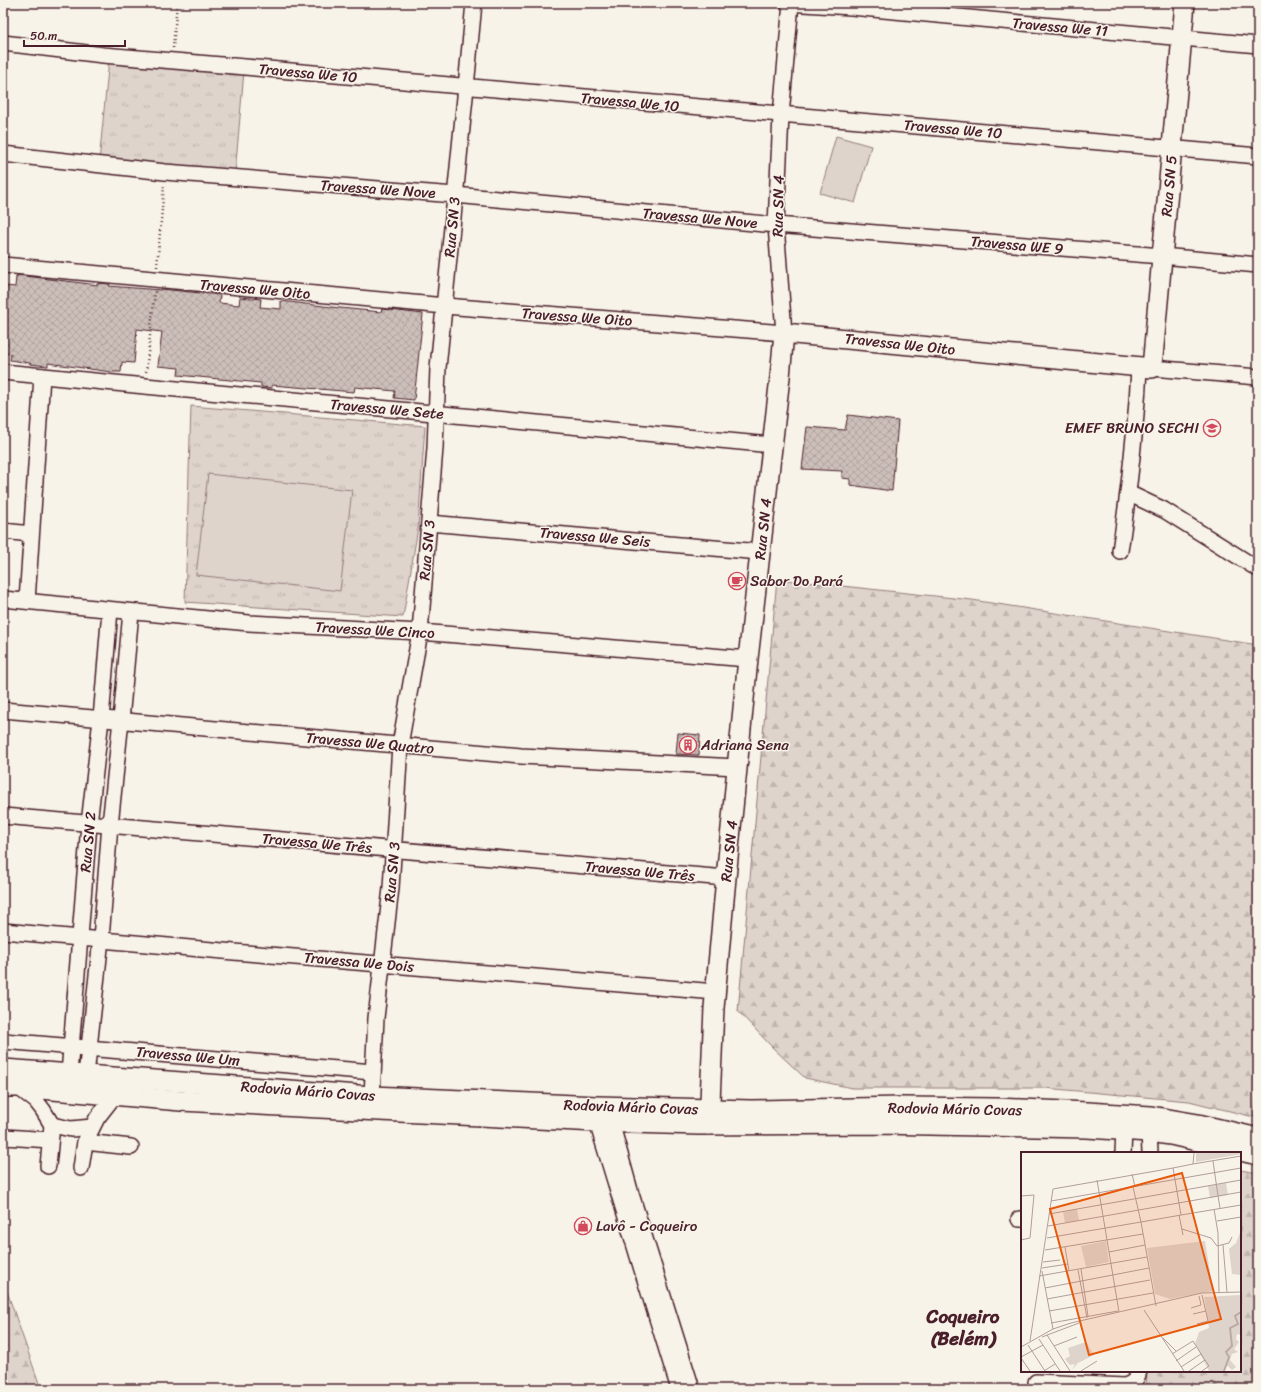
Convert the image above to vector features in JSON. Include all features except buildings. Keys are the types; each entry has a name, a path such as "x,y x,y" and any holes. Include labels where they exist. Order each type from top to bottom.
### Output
{"main road":[{"name":"Rua SN 5","path":"1146,368 1162,256 1185,3"},
{"name":"Travessa We Oito","path":"784,333 1146,368"},
{"name":"Rua SN 4","path":"710,1118 712,1044 726,878 748,659 784,333"},
{"name":"Rodovia Mário Covas","path":"3,1069 372,1096 597,1106 710,1118 1124,1130 1170,1135 1258,1155"},
{"name":"Rodovia Mário Covas","path":"11,1087 181,1101 604,1122 710,1118 751,1110 910,1107 997,1108 1151,1116 1198,1124 1258,1138"}],"street":[{"name":"Rua SN 3","path":"372,1096 376,1018 394,850 400,745 420,632 429,523 438,368 474,3"},
{"name":"Travessa We 11","path":"790,3 851,7 1258,45"},
{"name":"Rua SN 4","path":"784,333 776,225 781,115 790,3"},
{"name":"Travessa We 10","path":"3,43 102,55 1258,156"},
{"name":"Travessa We Nove","path":"3,154 165,172 456,195 776,225"},
{"name":"Travessa WE 9","path":"776,225 1258,265"},
{"name":"Travessa We Oito","path":"3,265 445,306 784,333"},
{"path":"1120,551 1137,406 1146,368 1258,377"},
{"name":"Travessa We Sete","path":"3,372 772,445"},
{"path":"27,602 42,376"},
{"path":"1128,493 1164,510 1258,569"},
{"name":"Travessa We Seis","path":"429,523 760,552"},
{"path":"3,531 31,534"},
{"name":"Travessa We Cinco","path":"3,599 249,623 420,632 748,659"},
{"name":"Rua SN 2","path":"77,1074 71,1047 89,824 101,719 110,610"},
{"name":"Rua SN 2","path":"77,1074 88,1048 101,939 110,825 131,612"},
{"name":"Travessa We Quatro","path":"3,710 337,741 521,756 738,767"},
{"name":"Travessa We Três","path":"3,816 726,878"},
{"name":"Travessa We Dois","path":"3,931 234,952 383,963 716,992"},
{"name":"Travessa We Um","path":"3,1041 373,1072"},
{"path":"11,1087 36,1101 43,1110 51,1132 48,1166"},
{"path":"81,1168 85,1142 92,1127 114,1095"},
{"path":"604,1122 653,1284 679,1389"},
{"path":"5,1136 92,1127"},
{"path":"1124,1130 1124,1152"},
{"path":"1149,1132 1150,1152"},
{"path":"85,1142 131,1147"},
{"path":"653,1284 692,1389"},
{"path":"1036,1382 1125,1386 1136,1377"}],"path":[{"path":"172,60 176,3"}],"green space":[{"path":"109,59 244,71 235,174 99,162"},
{"path":"836,136 871,146 855,203 820,193"},
{"path":"191,406 425,426 418,528 403,617 185,602"},
{"path":"208,474 352,490 340,591 196,575"},
{"path":"777,579 972,600 1258,645 1258,1082 1254,1117 1189,1101 1044,1088 852,1088 805,1078 773,1048 738,1011"},
{"path":"1241,1170 1258,1173 1258,1389 1146,1389 1147,1372 1241,1372"},
{"path":"3,1280 41,1389 3,1389"}],"place":[{"name":"EMEF BRUNO SECHI","path":"1212,428"},
{"name":"Sabor Do Pará","path":"737,581"},
{"name":"Adriana Sena","path":"688,745"},
{"name":"Lavô - Coqueiro","path":"583,1226"}],"district":[{"name":"Coqueiro (Belém)","path":"963,1327"}]}
